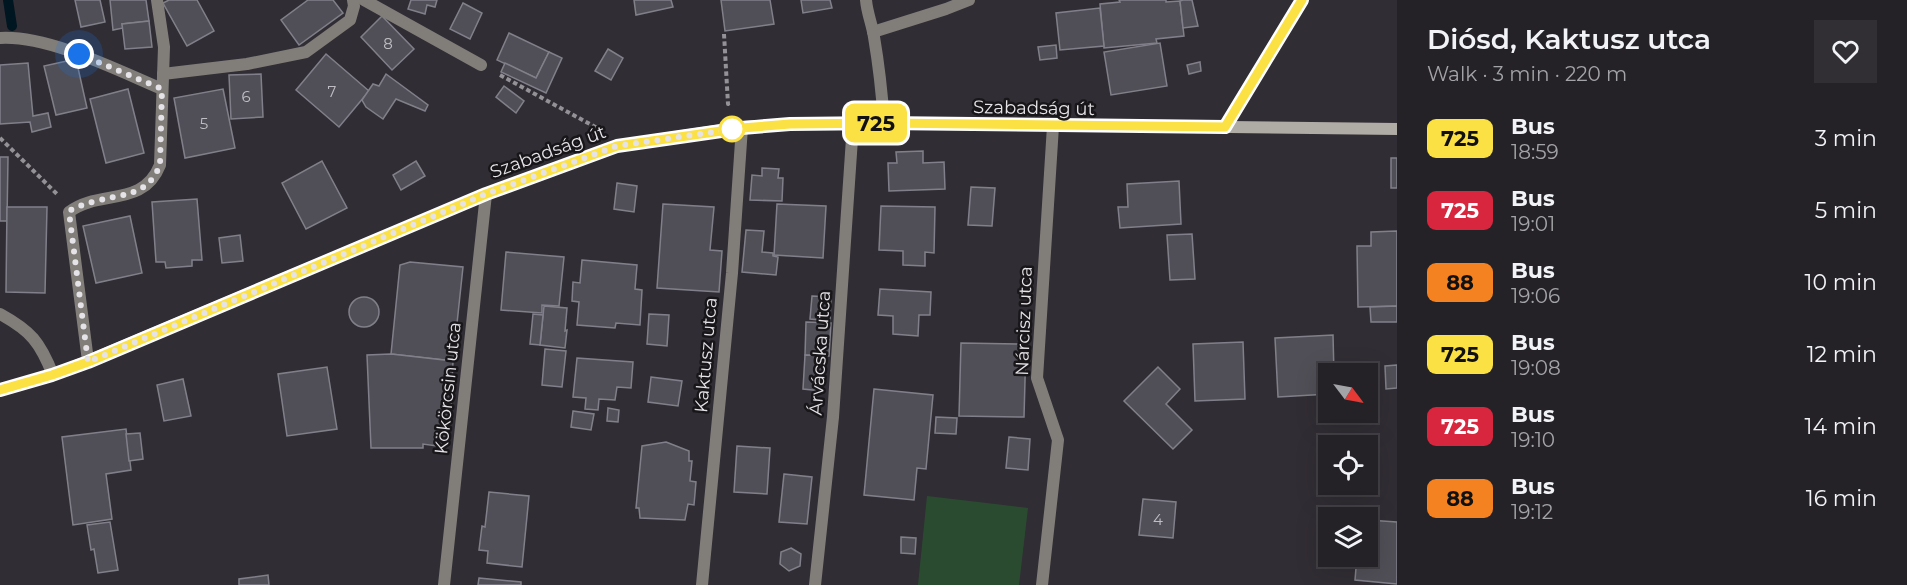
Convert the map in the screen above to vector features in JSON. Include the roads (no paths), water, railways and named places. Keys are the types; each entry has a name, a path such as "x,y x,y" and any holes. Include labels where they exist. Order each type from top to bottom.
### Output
{"main road":[{"name":"Szabadság út","path":"0,390 88,362 486,194 617,146 742,128 790,124 1397,129"}],"street":[{"path":"88,362 69,212 96,201 136,192 148,185 160,165 164,47 157,0"},
{"path":"164,74 247,64 306,52 350,20 354,6 353,0"},
{"path":"364,0 481,65"},
{"path":"866,0 881,80 884,123"},
{"path":"873,32 969,0"},
{"path":"1225,127 1302,0"},
{"path":"0,38 14,37 57,48 162,89"},
{"name":"Árvácska utca","path":"815,585 833,417 853,124"},
{"name":"Nárcisz utca","path":"1042,585 1058,440 1037,378 1053,126"},
{"name":"Kaktusz utca","path":"702,585 732,273 742,128"},
{"name":"Kökörcsin utca","path":"444,585 486,194"},
{"path":"0,314 35,339 43,350 52,375"}],"waterway":[{"path":"8,0 12,26"}]}
